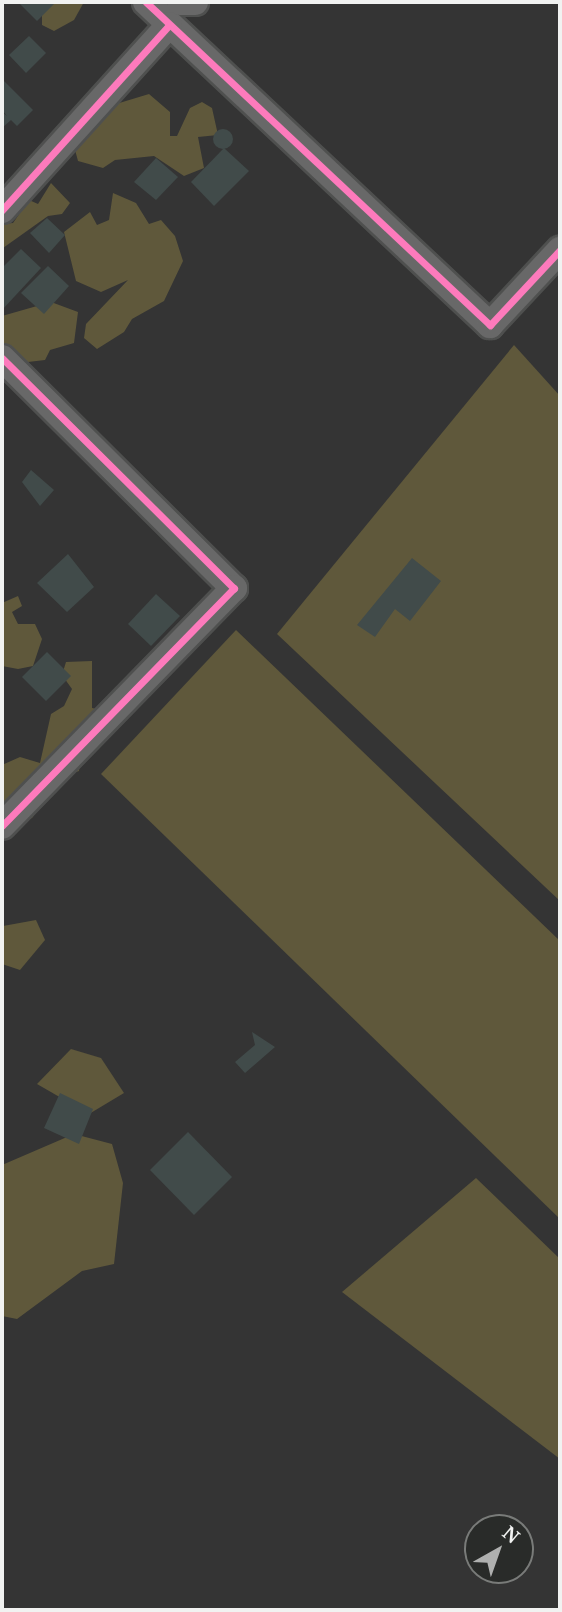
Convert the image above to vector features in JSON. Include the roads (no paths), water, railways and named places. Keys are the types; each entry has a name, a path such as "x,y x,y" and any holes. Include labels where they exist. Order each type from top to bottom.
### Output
{"street":[{"path":"146,2 175,13 489,325 560,250"},
{"path":"2,210 175,13 195,2"},
{"path":"2,358 234,588 2,826"}]}
